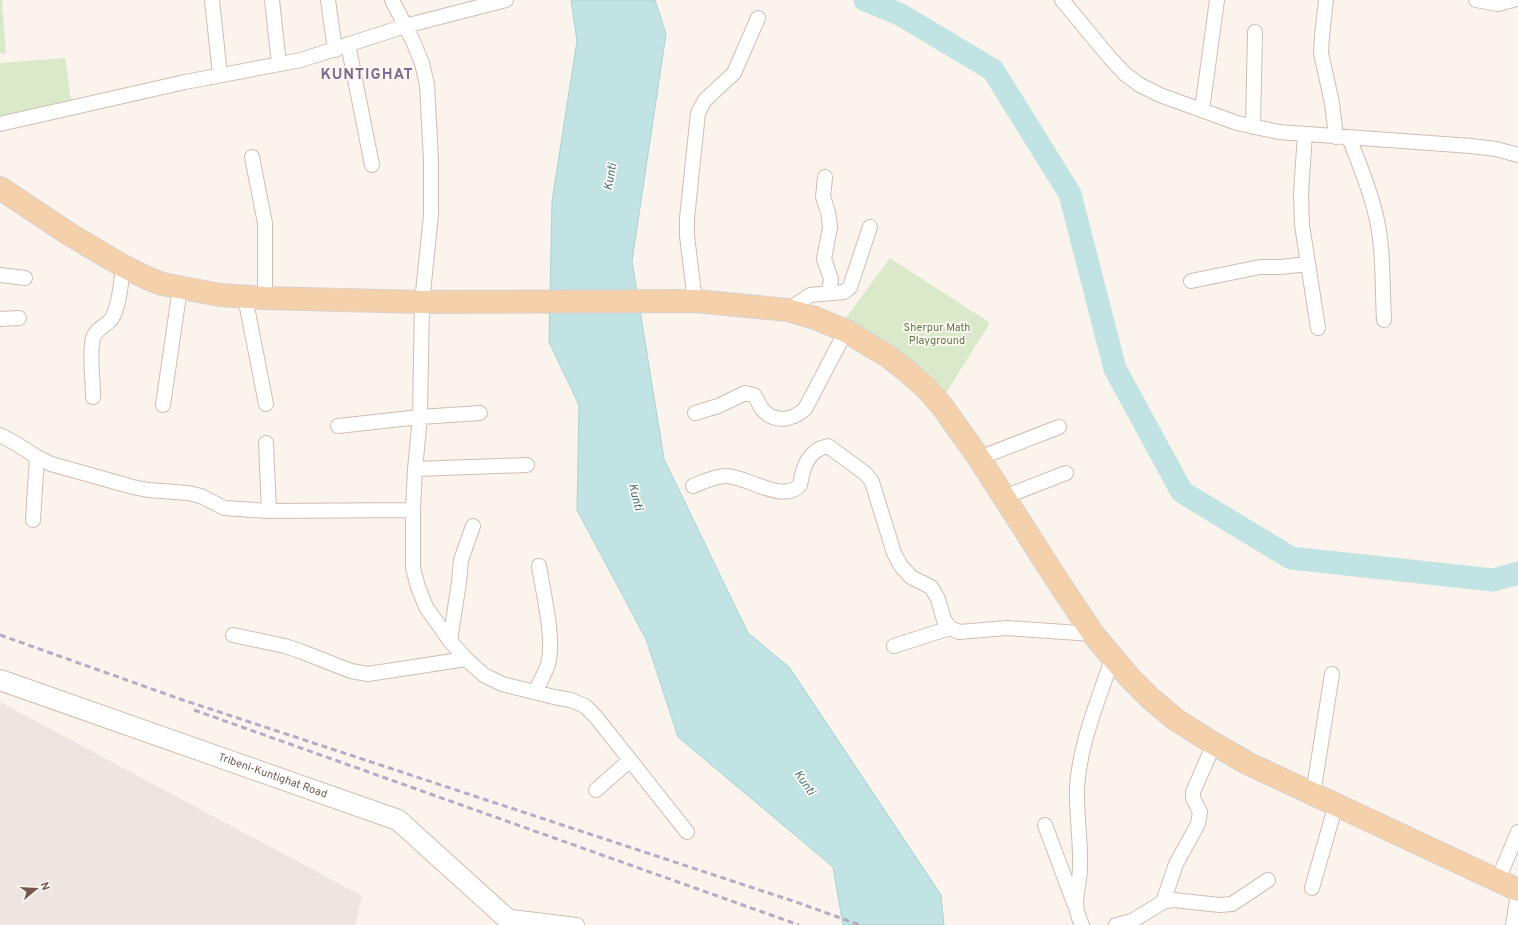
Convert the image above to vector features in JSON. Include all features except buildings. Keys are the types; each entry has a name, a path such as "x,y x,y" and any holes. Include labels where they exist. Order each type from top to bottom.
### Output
{"main road":[{"path":"0,188 69,234 123,266 162,284 220,295 422,302 695,301 788,310 815,318 846,331 888,357 908,372 927,389 942,406 979,458 1093,634 1112,659 1150,698 1175,719 1249,764 1518,890"},
{"name":"Tribeni-Kuntighat Road","path":"0,680 398,820 509,920"}],"street":[{"path":"212,0 220,75"},
{"path":"272,0 279,64"},
{"path":"328,0 335,50"},
{"path":"392,0 422,63 427,85 431,160 431,208 422,302 420,417 413,510 414,568 418,587 426,608 450,641 466,659 484,675 502,684 571,700 585,706 687,832"},
{"path":"0,124 220,75 301,60 405,26 506,0"},
{"path":"1062,0 1110,58 1125,74 1140,85 1160,95 1237,123 1279,132 1471,146 1496,149 1518,155"},
{"path":"1202,110 1217,0"},
{"path":"1326,0 1322,36 1322,53 1332,103 1342,137 1372,198 1380,236 1384,320"},
{"path":"1476,0 1498,4 1513,0"},
{"path":"695,301 687,236 698,113 705,100 734,73 758,18"},
{"path":"1253,127 1255,32"},
{"path":"348,44 372,164"},
{"path":"1305,134 1301,209 1302,225 1318,328"},
{"path":"252,157 265,223 255,297 266,404"},
{"path":"825,177 822,192 828,212 830,227 824,260 831,278 829,293"},
{"path":"788,310 810,296 844,292 850,287 870,227"},
{"path":"1191,281 1260,266 1292,267 1307,264"},
{"path":"93,397 92,348 94,336 99,328 107,324 115,311 123,266"},
{"path":"0,275 25,278"},
{"path":"163,405 180,288"},
{"path":"0,319 19,318"},
{"path":"695,413 718,406 745,393 754,395 761,409 771,417 778,420 799,414 805,409 846,331"},
{"path":"338,426 420,417 480,413"},
{"path":"979,458 1060,427"},
{"path":"0,435 52,464 133,487 148,490 188,493 201,496 224,508 270,511 413,510"},
{"path":"266,443 270,511"},
{"path":"693,486 726,476 774,491 794,490 800,485 802,471 806,461 820,448 828,446 833,448 866,474 872,482 894,553 900,566 911,577 931,587 938,599 944,620 950,628 959,632 1007,628 1093,634"},
{"path":"33,520 37,457"},
{"path":"415,469 527,465"},
{"path":"1004,497 1066,473"},
{"path":"450,641 461,560 473,526"},
{"path":"535,692 548,664 550,650 550,637 539,566"},
{"path":"894,646 950,628"},
{"path":"233,635 290,648 351,671 368,674 466,659"},
{"path":"1075,906 1076,892 1080,880 1077,786 1080,764 1084,743 1112,659"},
{"path":"1313,794 1332,674"},
{"path":"1163,902 1176,864 1198,824 1200,812 1193,798 1193,792 1214,744"},
{"path":"596,790 630,760"},
{"path":"1312,888 1336,804"},
{"path":"1045,825 1082,925"},
{"path":"1498,880 1518,832"},
{"path":"1120,925 1132,921 1163,902 1173,900 1220,905 1232,904 1268,880"},
{"path":"1513,925 1518,894"},
{"path":"509,920 577,925"}],"shaded area":[{"path":"0,702 362,896 355,925 0,925"}],"green space":[{"path":"0,0 2,0 6,54 0,53"},
{"path":"65,58 72,107 0,121 0,63"},
{"name":"Sherpur Math Playground","path":"890,258 990,323 943,398 902,352 845,319"}],"water":[{"name":"Kunti","path":"571,0 655,0 666,34 632,261 664,459 748,633 789,667 941,895 944,925 843,925 833,867 678,737 646,639 577,510 579,405 549,342 552,201 577,41"}],"waterway":[{"path":"865,0 901,15 993,70 1070,194 1115,369 1182,492 1291,558 1493,580 1518,573"}],"railway":[{"path":"0,635 180,699 796,902 860,925"},
{"path":"194,710 799,925"}],"district":[{"name":"KUNTIGHAT","path":"367,75"}]}
